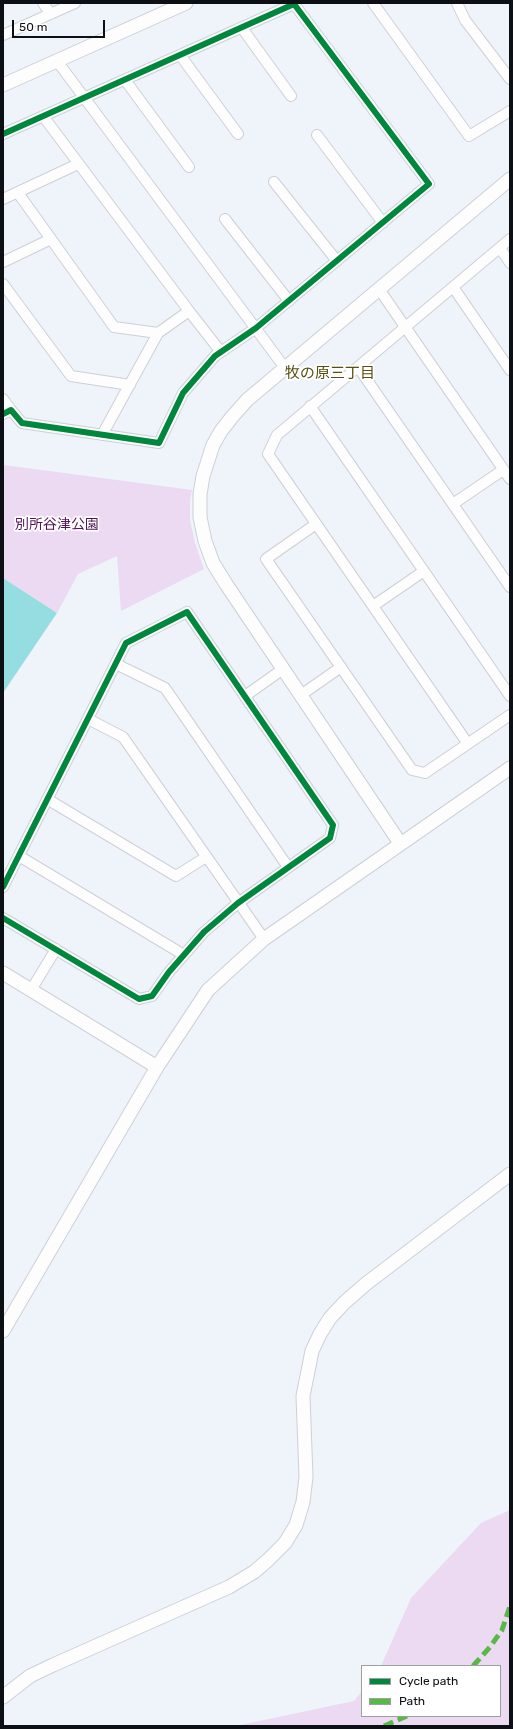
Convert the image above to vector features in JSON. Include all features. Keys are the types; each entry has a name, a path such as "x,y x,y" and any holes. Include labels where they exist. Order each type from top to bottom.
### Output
{"street":[{"path":"43,3 50,14"},
{"path":"3,35 75,3"},
{"path":"3,85 186,3"},
{"path":"373,3 469,136 510,111"},
{"path":"457,3 465,20 510,79"},
{"path":"3,134 294,4 429,184 256,328 214,356 183,393 159,443 22,423 7,412 3,399"},
{"path":"242,28 290,96"},
{"path":"180,55 238,134"},
{"path":"57,61 285,368"},
{"path":"125,80 189,167"},
{"path":"43,116 220,352"},
{"path":"317,135 383,223"},
{"path":"3,199 78,164"},
{"path":"400,843 213,563 205,540 202,525 200,494 208,460 221,431 247,400 510,179"},
{"path":"274,182 336,261"},
{"path":"18,192 114,327 158,333"},
{"path":"226,219 289,301"},
{"path":"3,262 51,239"},
{"path":"468,744 268,454 277,435 510,239"},
{"path":"500,248 510,263"},
{"path":"3,284 70,376 130,385"},
{"path":"453,287 510,370"},
{"path":"379,289 510,479"},
{"path":"102,435 158,333 189,311"},
{"path":"358,367 510,587"},
{"path":"310,406 510,696"},
{"path":"453,504 503,470"},
{"path":"316,524 266,559 412,770 425,774 510,715"},
{"path":"374,606 424,571"},
{"path":"3,887 126,643 187,612 333,825 330,838 238,903 204,932 169,972 152,996 139,1000 3,918"},
{"path":"116,664 165,688 288,868"},
{"path":"301,695 341,667"},
{"path":"245,696 283,669"},
{"path":"88,719 123,737 264,939"},
{"path":"3,1331 158,1067 208,990 264,939 400,843 510,768"},
{"path":"47,799 176,876 206,857"},
{"path":"19,856 184,954"},
{"path":"31,990 56,949"},
{"path":"3,973 158,1067"},
{"path":"3,1697 30,1676 229,1587 254,1572 268,1560 284,1543 296,1525 303,1502 306,1477 303,1396 312,1351 330,1318 345,1302 367,1283 510,1174"}],"green space":[{"name":"別所谷津公園","path":"4,465 192,490 190,500 190,520 195,543 204,569 121,611 117,556 78,574 57,613 3,578"},
{"path":"510,1510 510,1726 236,1726 354,1701 361,1692 361,1717 501,1717 501,1665 381,1665 411,1598 481,1523"}],"water":[{"path":"3,578 57,613 3,693"}],"marked path":[{"path":"474,1665 490,1647 502,1630 510,1606"},
{"path":"384,1726 405,1717"}],"cycle path":[{"path":"3,134 294,4 429,184 256,328 215,356 183,393 159,443 22,423 11,410 3,414"},
{"path":"3,887 126,643 187,612 333,825 330,838 238,903 204,932 169,972 152,996 139,999 3,918"}],"district":[{"name":"牧の原三丁目","path":"330,374"}]}
